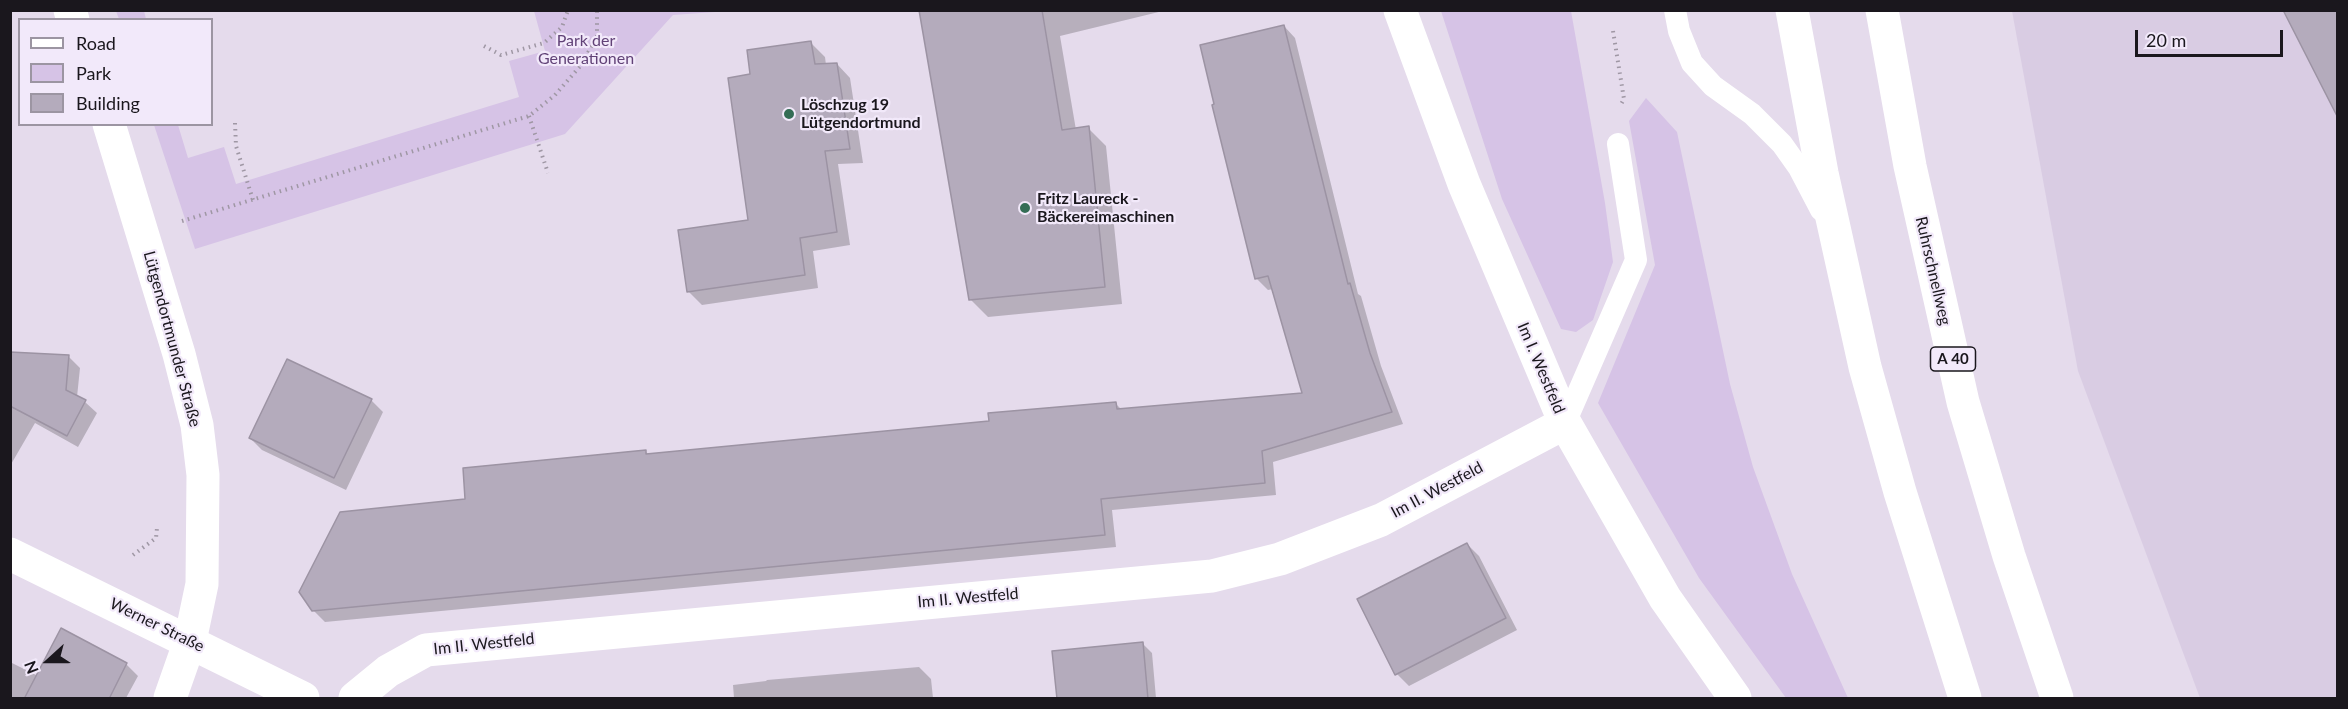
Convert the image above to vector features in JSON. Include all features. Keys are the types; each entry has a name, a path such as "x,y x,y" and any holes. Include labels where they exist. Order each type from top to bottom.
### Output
{"main road":[{"name":"Im I. Westfeld","path":"1400,10 1464,184 1565,423 1665,598 1735,699"},
{"path":"1792,10 1822,173 1865,367 1900,492 1965,699"},
{"name":"Ruhrschnellweg","path":"1882,10 1910,166 1963,402 2009,556 2057,699"},
{"name":"Lütgendortmunder Straße","path":"110,126 158,283 197,425 203,475 202,584 190,641 170,699"},
{"name":"Im II. Westfeld","path":"355,699 388,671 426,650 1212,576 1280,559 1381,520 1565,423"},
{"name":"Werner Straße","path":"10,554 190,641 303,699"}],"lane":[{"path":"1675,10 1679,32 1692,63 1713,86 1752,114 1774,136 1799,168 1819,204 1847,288"},
{"path":"1565,423 1636,261 1618,144"}],"path":[{"path":"484,46 501,56 544,43 562,27 568,10"},
{"path":"177,222 529,116 555,95 582,64 597,36 597,10"},
{"path":"1613,31 1624,99 1614,118 1618,144"},
{"path":"529,116 548,173"},
{"path":"235,123 236,146 253,200"}],"shaded area":[{"path":"2012,11 2337,11 2337,698 2200,698 2078,371"}],"green space":[{"path":"116,11 144,11 146,18 119,18"},
{"name":"Park der Generationen","path":"534,11 729,11 673,15 565,134 195,249 154,126 178,126 188,158 224,147 236,184 519,97 509,61 545,51"},
{"path":"1441,11 1571,11 1605,203 1613,262 1593,320 1576,332 1561,329 1502,199"},
{"path":"1646,98 1677,132 1730,384 1753,467 1792,574 1848,698 1786,698 1699,578 1598,403 1655,265 1629,121"}],"building":[{"name":"Fritz Laureck - Bäckereimaschinen","path":"919,10 1042,10 1062,130 1089,126 1105,287 969,300"},
{"path":"2283,10 2337,10 2337,116"},
{"path":"1284,25 1348,284 1350,283 1370,353 1392,412 1262,451 1265,483 1101,499 1105,535 312,611 299,592 340,512 465,499 463,468 646,450 646,454 989,421 988,413 1116,402 1117,409 1302,393 1268,276 1255,279 1212,105 1214,104 1200,45"},
{"path":"811,41 815,64 837,63 850,149 825,151 837,232 800,238 805,275 687,292 678,230 748,220 728,78 750,74 747,50"},
{"path":"10,352 69,355 66,390 86,400 67,436 10,406"},
{"path":"287,359 372,399 334,478 249,438"},
{"path":"1467,543 1506,618 1395,675 1357,599"},
{"path":"61,628 127,663 109,699 24,699"},
{"path":"1143,642 1148,699 1057,699 1052,651"}],"place":[{"name":"Löschzug 19 Lütgendortmund","path":"789,114"},
{"name":"Fritz Laureck - Bäckereimaschinen","path":"1025,208"}]}
